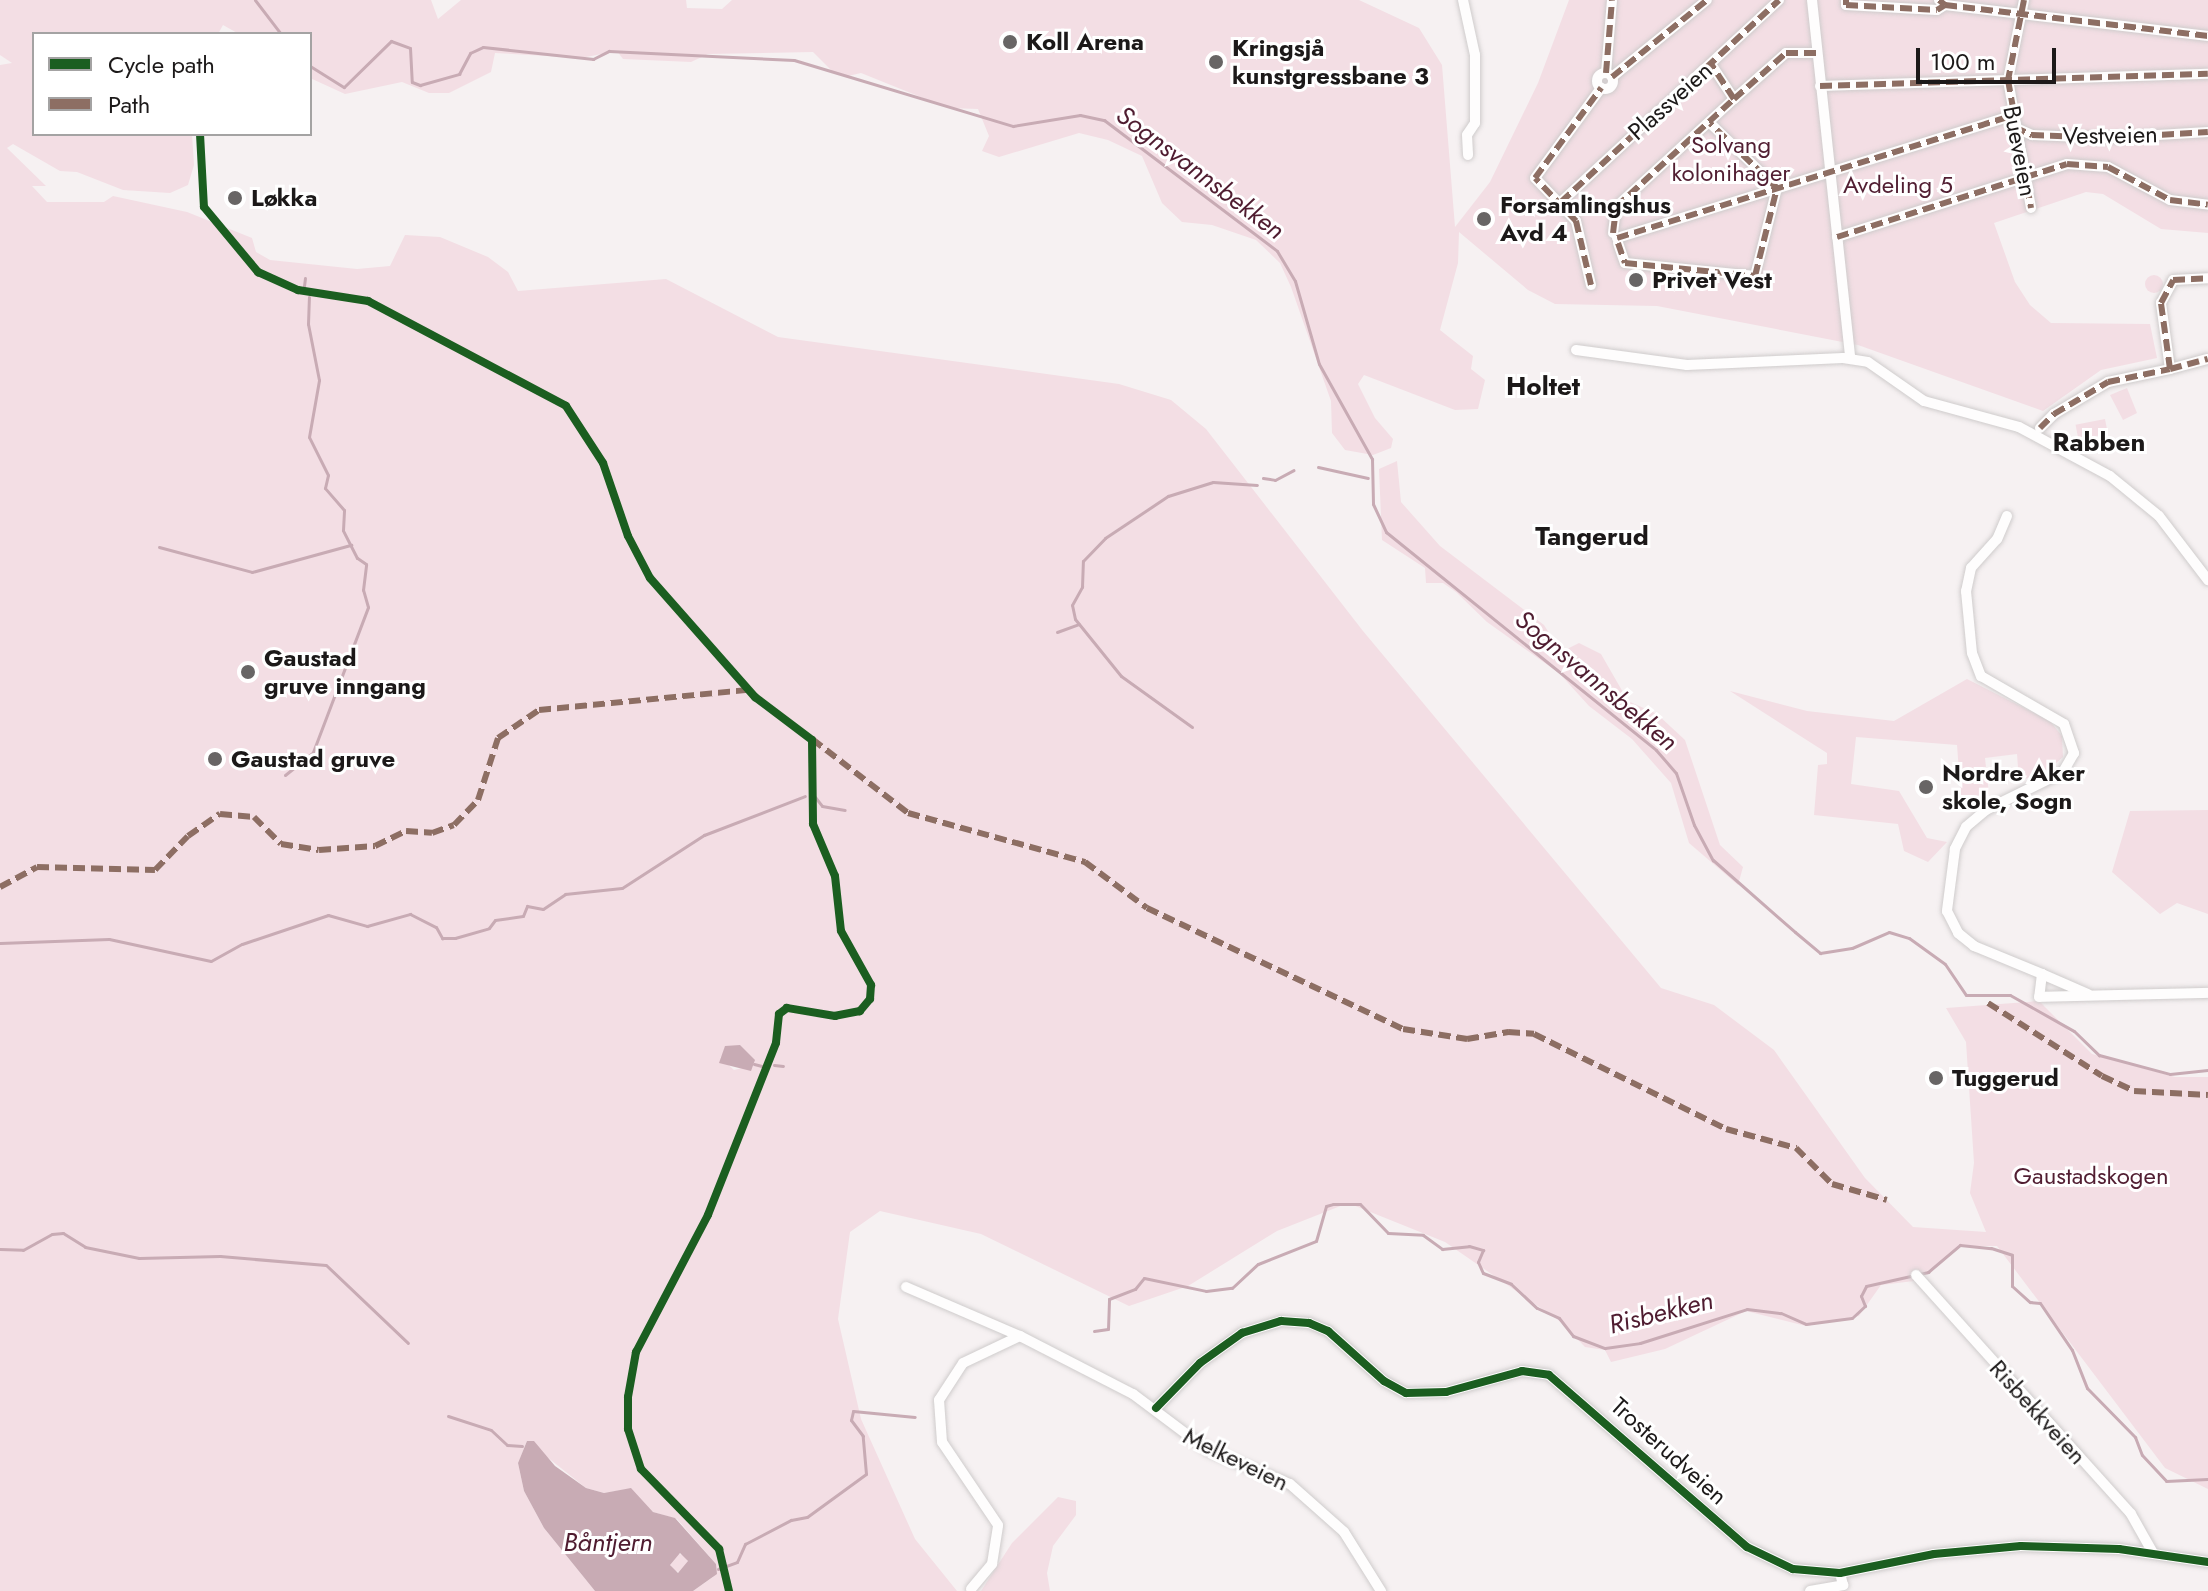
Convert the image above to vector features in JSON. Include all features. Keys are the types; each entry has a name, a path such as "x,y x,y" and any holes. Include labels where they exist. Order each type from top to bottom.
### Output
{"street":[{"path":"1463,0 1475,55 1475,123 1467,135 1468,155"},
{"path":"1609,75 1612,0"},
{"path":"1591,285 1576,221 1535,178 1601,88 1597,80 1609,75 1707,0"},
{"name":"Plassveien","path":"1561,202 1779,0"},
{"path":"1812,0 1850,358"},
{"path":"1846,0 1846,5 1937,10 1942,2 2208,43"},
{"name":"Bueveien","path":"2024,0 2008,80 2013,122 2031,208"},
{"path":"2099,25 2208,36"},
{"path":"1710,123 1777,188 1755,276 1625,263 1616,238 1616,207 1786,53 1816,53"},
{"path":"1711,64 1734,99"},
{"path":"1820,86 2208,74"},
{"name":"Vestveien","path":"1616,238 1830,171 2013,122 2032,135 2108,138 2208,132"},
{"path":"1837,237 2067,164 2108,167 2170,200 2208,205"},
{"path":"2170,369 2161,303 2173,280 2208,278"},
{"path":"1576,350 1706,366 1850,358 1892,374 1924,401 1982,415 2053,443 2132,491 2166,525 2208,580"},
{"path":"2040,428 2099,386 2208,359"},
{"path":"2007,516 1997,539 1971,568 1966,591 1972,653 1981,676 2064,724 2074,753 2057,776 1986,810 1966,827 1955,849 1947,911 1954,928 1974,946 2088,994"},
{"path":"2042,974 2039,997 2208,993"},
{"name":"Risbekkveien","path":"1916,1275 2131,1514 2153,1553"},
{"name":"Melkeveien","path":"906,1287 1020,1336 1156,1408 1209,1451 1290,1484 1324,1510 1381,1591"},
{"name":"Trosterudveien","path":"1156,1408 1224,1344 1281,1321 1328,1331 1384,1381 1406,1393 1446,1392 1522,1371 1549,1375 1759,1555 1793,1569 1840,1573 1996,1547 2153,1553 2208,1562"},
{"path":"971,1589 992,1564 998,1525 942,1442 939,1400 963,1363 1020,1336"},
{"path":"1810,1591 1846,1588 1840,1573"}],"green space":[{"path":"0,0 431,0 438,19 461,0 686,0 687,8 722,9 732,0 1359,0 1419,28 1442,65 1455,227 1490,182 1538,83 1569,0 2208,0 2208,233 2161,229 2103,194 2086,192 1994,223 2015,282 2030,305 2051,323 2150,324 2157,358 2101,370 2043,411 1858,345 1657,306 1555,304 1528,290 1459,232 1458,263 1440,330 1473,356 1471,369 1485,380 1478,409 1455,410 1364,375 1358,384 1375,418 1393,439 1391,448 1373,455 1345,450 1332,433 1331,401 1291,287 1280,263 1256,240 1212,225 1182,222 1162,203 1142,156 1108,140 1079,133 999,157 982,151 989,136 978,109 948,108 861,73 848,76 832,71 813,52 708,54 691,62 623,59 617,51 581,58 495,53 491,72 449,93 429,93 402,82 345,94 312,79 312,32 235,32 223,25 219,32 32,32 32,136 192,136 194,165 188,185 170,193 123,190 77,172 60,171 13,144 7,148 46,186 32,186 47,202 104,202 113,196 187,212 252,238 256,252 270,260 357,269 390,266 405,235 440,237 488,257 508,272 518,291 666,279 778,337 1119,384 1171,400 1206,429 1363,631 1661,988 1714,1005 1774,1050 1865,1178 1913,1227 1986,1232 1970,1193 1974,1163 1966,1042 1946,1008 2039,1001 2092,1054 2175,1077 2208,1077 2208,1489 2165,1468 1997,1246 1961,1246 1914,1281 1881,1285 1859,1316 1806,1326 1746,1311 1665,1349 1611,1362 1605,1350 1585,1347 1561,1322 1445,1242 1348,1203 1277,1231 1188,1286 1129,1306 981,1234 880,1211 850,1232 838,1319 861,1419 915,1539 957,1591 693,1591 713,1577 716,1564 677,1519 653,1512 628,1489 604,1493 586,1488 527,1441 518,1463 524,1491 544,1528 595,1591 0,1591 0,65 12,63 0,55","holes":["720,1057 752,1060 750,1066 734,1070"]},
{"path":"2154,275 2163,284 2154,293 2145,284"},
{"path":"2127,388 2137,413 2123,420 2110,395"},
{"path":"2105,419 2108,434 2078,439 2076,425"},
{"path":"1397,461 1401,502 1440,546 1544,625 1561,652 1579,643 1601,654 1628,701 1657,714 1685,740 1720,845 1743,867 1738,885 1689,843 1671,783 1632,739 1589,706 1559,673 1487,622 1456,592 1443,583 1426,583 1425,568 1382,540 1379,469"},
{"path":"1967,679 2050,721 2062,736 2063,757 2046,772 2019,781 2017,754 1985,758 1989,794 1961,798 1957,745 1856,737 1851,784 1899,791 1927,838 1947,842 1928,862 1904,851 1898,824 1814,815 1818,765 1827,764 1827,753 1730,691 1807,711 1894,721"},
{"path":"2208,810 2208,914 2177,903 2160,914 2112,872 2130,811"},
{"path":"1058,1497 1076,1501 1076,1515 1053,1546 1047,1573 1050,1591 981,1591 1012,1543"},
{"path":"679,1554 688,1563 679,1572 670,1563"}],"water":[{"path":"740,1045 755,1060 751,1071 719,1063 725,1046"},
{"name":"Båntjern","path":"527,1441 534,1441 555,1466 586,1488 604,1493 631,1488 653,1512 675,1518 716,1564 717,1574 693,1591 595,1591 544,1528 524,1491 518,1463","holes":["680,1553 688,1561 678,1573 670,1565"]}],"waterway":[{"name":"Sognsvannsbekken","path":"255,0 279,32"},
{"name":"Sognsvannsbekken","path":"312,67 344,87 391,41 410,48 412,82 420,85 459,74 470,53 483,47 593,59 609,51 794,60 1013,126 1080,115 1104,120 1277,251 1295,281 1319,364 1372,459 1373,504 1386,532 1656,750 1676,773 1694,825 1713,860 1795,932 1820,953 1852,948 1889,932 1909,938 1945,964 1966,995 2010,995 2074,1031 2099,1055 2170,1074 2208,1070"},
{"path":"304,286 305,278"},
{"path":"285,775 313,752 368,607 363,590 366,564 357,558 343,530 344,510 325,488 328,475 309,437 319,380 308,324 309,297"},
{"path":"1318,467 1368,478"},
{"path":"1263,478 1275,480 1294,470"},
{"path":"1192,727 1121,676 1075,619 1072,605 1082,587 1083,561 1105,538 1168,496 1213,482 1257,485"},
{"path":"159,547 252,572 351,545"},
{"path":"1057,632 1079,624"},
{"path":"0,943 109,939 211,961 242,944 328,915 367,926 410,914 436,927 442,938 455,938 489,928 495,920 523,916 527,906 543,909 565,894 622,888 704,835 805,796"},
{"path":"815,797 822,806 845,810"},
{"path":"754,1064 762,1066"},
{"path":"774,1065 783,1066"},
{"name":"Risbekken","path":"1094,1331 1108,1329 1109,1299 1135,1289 1144,1278 1206,1291 1232,1288 1258,1264 1316,1241 1326,1206 1333,1204 1360,1204 1388,1233 1423,1235 1442,1249 1469,1246 1483,1250 1478,1262 1483,1273 1511,1284 1537,1308 1559,1318 1573,1336 1605,1348 1640,1343 1747,1309 1781,1313 1806,1324 1852,1318 1865,1306 1861,1296 1866,1286 1928,1272 1960,1245 1991,1248 2012,1255 2012,1286 2030,1302 2040,1303 2072,1350 2087,1388 2135,1437 2142,1455 2166,1481 2208,1479"},
{"path":"0,1249 23,1250 52,1234 63,1233 85,1247 139,1258 220,1256 326,1265 408,1343"},
{"name":"Risbekken","path":"718,1569 737,1562 745,1544 791,1520 807,1517 866,1474 863,1436 851,1420 853,1411 915,1417"},
{"path":"448,1416 491,1430 507,1445 522,1446"}],"marked path":[{"path":"1606,73 1612,0"},
{"path":"1612,77 1707,0"},
{"path":"1561,202 1779,0"},
{"path":"1846,0 1846,5 1937,10 1945,5"},
{"path":"1939,0 1945,5 2208,36"},
{"path":"2024,0 2008,80 2031,208"},
{"path":"1734,99 1786,53 1816,53"},
{"path":"1613,233 1616,207 1734,99 1711,64"},
{"path":"1820,86 2208,74"},
{"path":"1591,285 1576,221 1535,178 1601,88"},
{"path":"1617,238 2012,116"},
{"path":"1618,243 1625,263 1755,276 1777,188 1710,123"},
{"path":"2014,127 2032,135 2108,138 2208,132"},
{"path":"1837,237 2067,164 2108,167 2170,200 2208,205"},
{"path":"2040,428 2054,414 2108,382 2170,369 2161,303 2173,280 2208,278"},
{"path":"2170,369 2208,359"},
{"path":"0,887 37,867 155,870 188,836 220,814 254,817 281,844 319,850 375,846 406,831 432,833 454,825 478,800 498,738 539,710 748,690"},
{"path":"812,739 908,813 1085,862 1147,908 1403,1029 1467,1039 1508,1032 1534,1034 1726,1129 1796,1148 1832,1184 1887,1200"},
{"path":"1988,1003 2102,1076 2134,1091 2208,1095"}],"cycle path":[{"path":"200,136 204,207 258,272 298,290 368,301 566,406 603,463 628,536 650,578 755,697 812,740 813,824 835,876 841,931 871,985 870,999 860,1011 835,1016 787,1008 779,1014 776,1043 708,1215 636,1352 628,1397 628,1429 641,1469 719,1549 729,1591"},
{"path":"1156,1408 1200,1363 1242,1333 1281,1321 1309,1323 1328,1331 1384,1381 1406,1393 1446,1392 1522,1371 1549,1375 1747,1547 1793,1569 1840,1573 1934,1554 2021,1546 2119,1549 2208,1562"}],"place":[{"name":"Koll Arena","path":"1010,42"},
{"name":"Kringsjå kunstgressbane 3","path":"1216,62"},
{"name":"Løkka","path":"235,198"},
{"name":"Forsamlingshus Avd 4","path":"1484,219"},
{"name":"Privet Vest","path":"1636,280"},
{"name":"Gaustad gruve inngang","path":"248,672"},
{"name":"Gaustad gruve","path":"215,759"},
{"name":"Nordre Aker skole, Sogn","path":"1926,787"},
{"name":"Tuggerud","path":"1936,1078"}],"district":[{"name":"Holtet","path":"1543,387"},
{"name":"Rabben","path":"2099,443"},
{"name":"Tangerud","path":"1592,537"}],"park label":[{"name":"Solvang kolonihager","path":"1731,159"},
{"name":"Avdeling 5","path":"1898,185"},
{"name":"Gaustadskogen","path":"2091,1176"}]}
